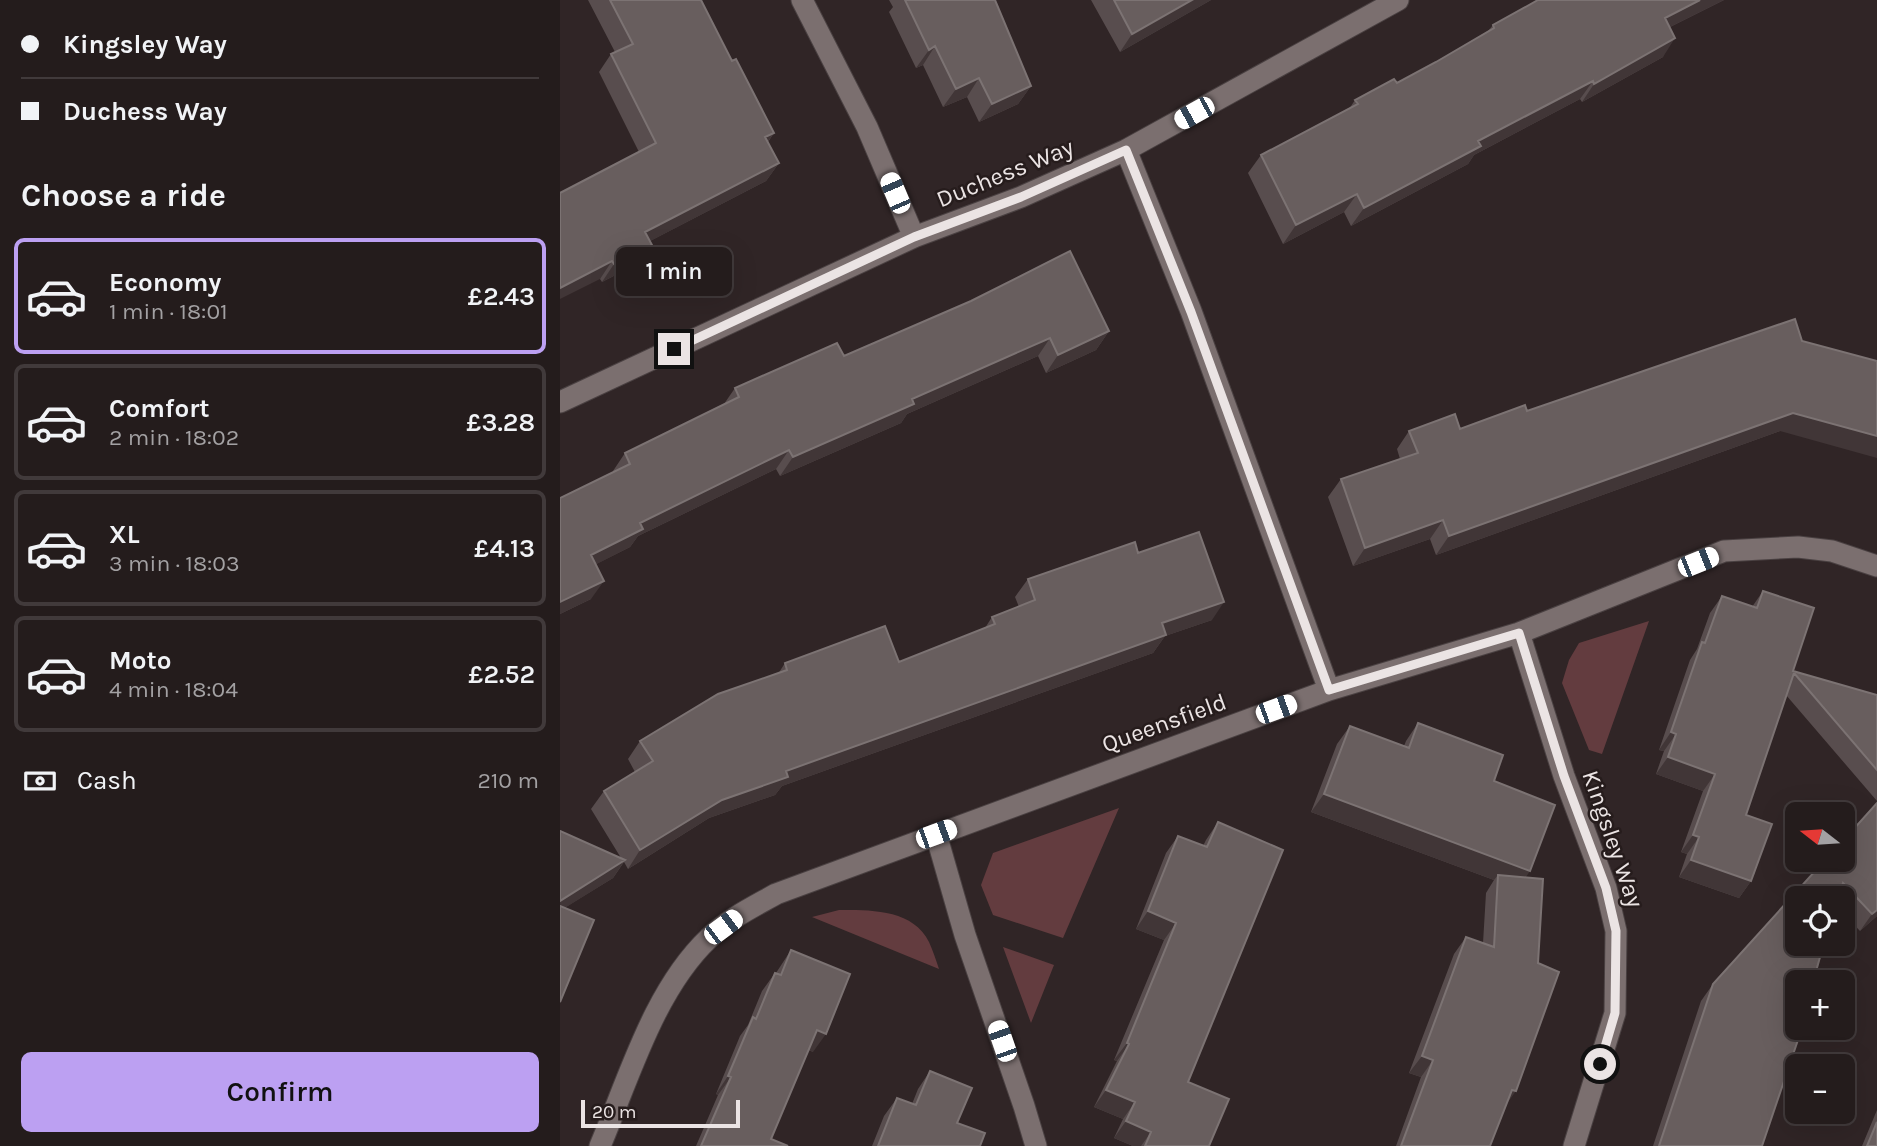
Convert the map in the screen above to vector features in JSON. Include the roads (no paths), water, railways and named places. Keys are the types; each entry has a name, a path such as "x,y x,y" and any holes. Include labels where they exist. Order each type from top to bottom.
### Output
{"street":[{"path":"802,0 867,127 914,237"},
{"name":"Duchess Way","path":"560,402 914,237 1021,197 1126,150 1398,0"},
{"path":"1126,150 1191,312 1329,690"},
{"name":"Queensfield","path":"600,1146 657,1010 684,966 709,937 737,916 776,894 1329,690 1519,633 1724,551 1798,547 1832,551 1877,566"},
{"name":"Kingsley Way","path":"1519,633 1564,776 1606,888 1616,931 1615,1013 1574,1146"},
{"path":"936,834 965,935 1020,1093 1035,1146"}]}
